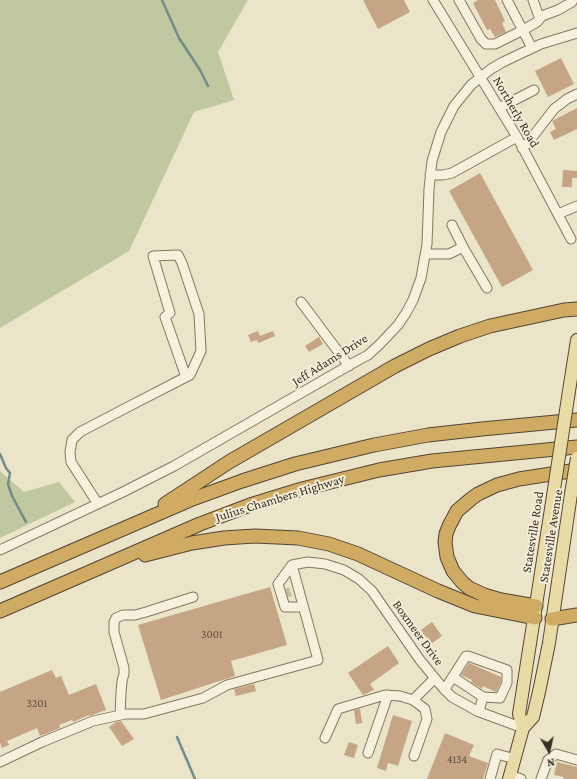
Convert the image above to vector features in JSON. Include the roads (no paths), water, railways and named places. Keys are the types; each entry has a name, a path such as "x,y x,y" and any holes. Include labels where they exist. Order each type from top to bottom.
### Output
{"highway":[{"path":"137,523 229,462 395,366 424,351 460,336 490,326 564,310 577,309"},
{"name":"Julius Chambers Highway","path":"0,582 190,500 242,480 334,453 381,443 435,435 577,420"},
{"name":"Julius Chambers Highway","path":"0,611 225,514 328,482 379,470 432,461 577,450"},
{"path":"535,612 484,595 469,588 463,583 453,571 447,557 445,542 446,534 457,512 470,499 478,494 518,479 577,470"},
{"path":"108,564 208,540 255,536 298,538 329,544 358,554 438,591 475,606 535,612"},
{"path":"552,618 577,615"}],"main road":[{"name":"Statesville Road","path":"523,728 519,714 577,340"},
{"name":"Statesville Avenue","path":"552,618 577,450"},
{"path":"535,612 552,618"},
{"name":"Statesville Road","path":"513,778 515,759 523,728 533,717 544,668 552,618"}],"street":[{"name":"Northerly Road","path":"433,0 517,137 571,239"},
{"path":"459,0 481,40 486,44 495,44 523,30 536,22 542,16 558,10 573,0"},
{"path":"507,0 532,48"},
{"path":"533,0 538,14 542,16"},
{"name":"Jeff Adams Drive","path":"0,550 174,466 368,355 398,325 413,300 421,278 426,254 430,175 436,147 447,119 463,95 481,76 503,62 532,48 577,34"},
{"path":"499,108 534,90"},
{"path":"522,148 527,144 554,109 567,99 577,94"},
{"path":"430,175 452,173 517,137"},
{"path":"558,214 577,206"},
{"path":"452,225 463,248 487,288"},
{"path":"426,254 449,254 463,248"},
{"path":"98,504 71,462 70,452 72,440 80,432 190,375 201,352 199,314 182,263 178,255 153,256 170,314 165,317 186,377"},
{"path":"301,302 349,366"},
{"name":"Boxmeer Drive","path":"292,565 308,562 325,564 344,570 359,579 372,591 420,660 452,696 478,711 523,728"},
{"path":"292,565 278,584 285,607 290,604 303,607"},
{"path":"0,762 42,742 93,721 120,715 144,714 203,698 227,684 318,660 292,565"},
{"path":"284,576 285,589"},
{"path":"120,715 124,668 114,632 114,622 116,618 123,615 135,615 193,597"},
{"path":"445,689 466,656 507,670 507,683 500,698 483,697 453,677"},
{"path":"413,700 435,678"},
{"path":"325,738 338,709 385,695 400,696 413,700 425,708 427,719 414,756"},
{"path":"368,753 388,695"},
{"path":"478,711 483,697"},
{"path":"490,779 497,754 515,759"},
{"path":"541,779 548,760 556,754 577,760"}],"waterway":[{"path":"162,0 179,38 200,70 208,86"},
{"path":"0,454 6,468 10,473 8,484 12,496 26,522"},
{"path":"177,737 195,779"}],"tunnel":[{"path":"285,589 289,601"}]}
